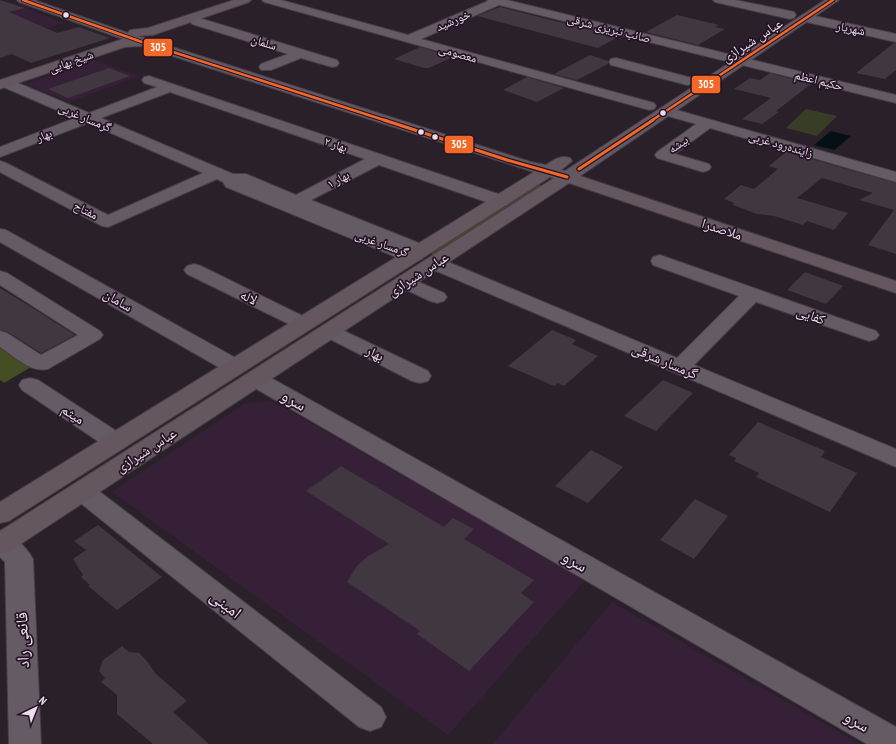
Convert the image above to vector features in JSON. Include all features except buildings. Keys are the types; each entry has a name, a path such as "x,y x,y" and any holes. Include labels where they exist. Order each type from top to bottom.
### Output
{"main road":[{"name":"ملاصدرا","path":"23,0 532,160 544,181"},
{"name":"ملاصدرا","path":"39,0 141,38 507,160 544,181 896,287"},
{"name":"شیخ بهایی","path":"141,38 165,32 196,21 245,0"},
{"name":"شیخ بهایی","path":"2,83 124,44 222,10 257,0"},
{"name":"عباس شیرازی","path":"637,114 813,0"},
{"name":"عباس شیرازی","path":"1,542 82,491 246,373 304,324 424,259 544,181 666,112 833,0"},
{"name":"عباس شیرازی","path":"0,514 116,442 329,331 405,282 424,259 501,201 544,181 575,154"},
{"path":"507,160 520,173 544,181"}],"street":[{"name":"معصومی","path":"268,0 649,106"},
{"path":"719,0 790,15"},
{"name":"خورشید","path":"409,40 495,1"},
{"name":"صائب تبریزی شرقی","path":"495,1 742,61"},
{"name":"شهریار","path":"806,18 896,38"},
{"name":"سلمان","path":"196,21 332,63"},
{"path":"266,67 301,54"},
{"name":"حکیم اعظم","path":"742,61 896,99"},
{"path":"616,62 687,81"},
{"name":"بهار ۲","path":"149,80 501,201"},
{"name":"گرمسار غربی","path":"2,83 89,118 224,176 232,183 293,203 403,253 424,259"},
{"name":"بهار","path":"0,152 170,87"},
{"name":"زاینده‌رود غربی","path":"666,112 896,177"},
{"name":"بیشه","path":"703,167 663,155 708,123"},
{"name":"بهار ۱","path":"293,203 378,159"},
{"name":"مفتاح","path":"0,166 108,222 224,176"},
{"name":"سامان","path":"1,235 246,373"},
{"name":"گرمسار شرقی","path":"424,259 896,458"},
{"name":"کفایی","path":"660,261 869,335"},
{"name":"لاله","path":"194,270 304,324"},
{"path":"0,278 93,335 40,364 0,336"},
{"path":"405,282 437,297"},
{"path":"680,367 752,294"},
{"name":"بهار","path":"329,331 420,376"},
{"name":"سرو","path":"246,373 895,743"},
{"name":"میثم","path":"30,385 116,442"},
{"name":"امینی","path":"82,491 370,717"},
{"name":"قانعی‌ راد","path":"1,542 19,559 25,744"}],"shaded area":[{"path":"25,8 64,23 0,43 0,15"},
{"path":"94,60 139,76 69,102 25,84"},
{"path":"831,131 851,136 834,150 814,145"},
{"path":"272,401 585,580 448,735 112,492 244,404"},
{"path":"612,602 860,744 493,744"}],"green space":[{"path":"806,109 837,116 817,136 786,128"},
{"path":"539,184 545,187 433,255 431,253"},
{"path":"0,347 31,367 4,383 0,380"}],"transit line":[{"name":"305","path":"23,0 142,42 507,160 567,177"},
{"name":"305","path":"579,169 833,0"}]}
